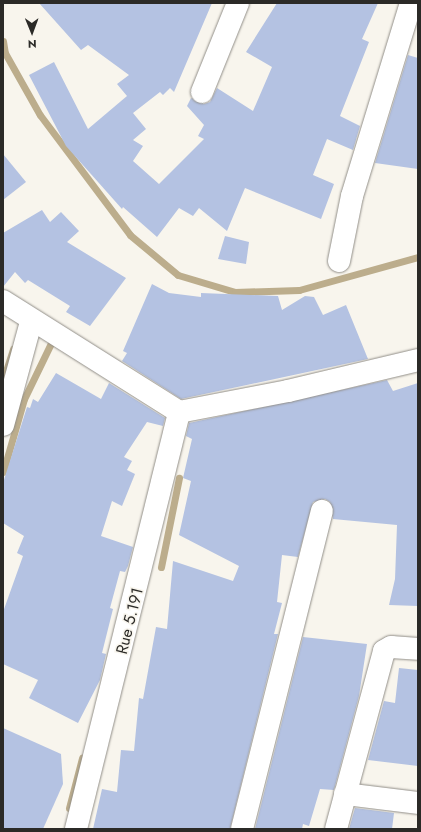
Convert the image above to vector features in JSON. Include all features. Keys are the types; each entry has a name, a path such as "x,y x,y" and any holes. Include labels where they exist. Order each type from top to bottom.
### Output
{"street":[{"path":"202,92 238,3"},
{"path":"339,261 352,196 411,3"},
{"path":"3,301 31,322 179,412 288,391 418,360"},
{"path":"3,425 31,322"},
{"name":"Rue 5.191","path":"76,829 179,412"},
{"path":"242,829 322,510"},
{"path":"336,829 385,647 418,649"},
{"path":"345,794 418,803"}],"building":[{"path":"39,3 212,3 174,92 170,88 163,95 160,92 133,113 146,129 133,140 143,146 133,161 159,184 204,139 198,136 204,125 187,106 191,98 204,104 210,102 217,88 253,111 272,67 246,52 277,3 378,3 362,39 369,42 340,116 360,126 353,150 327,139 313,175 334,184 321,219 245,188 227,231 199,208 193,216 179,208 157,237 123,207 122,209 66,146 29,75 54,62 88,129 127,96 117,84 129,75 88,45 81,50"},
{"path":"408,55 418,58 418,169 375,163"},
{"path":"3,154 26,182 3,200"},
{"path":"42,210 50,222 61,212 79,231 67,242 126,278 90,326 66,312 70,306 28,280 25,283 15,272 3,287 3,233"},
{"path":"225,236 249,242 246,264 218,259"},
{"path":"152,284 169,293 201,297 201,293 278,296 282,310 305,296 314,297 323,315 346,305 368,359 181,399 122,361 127,353 123,351"},
{"path":"56,373 101,399 109,383 165,418 163,426 147,422 124,457 132,461 127,470 135,474 122,506 112,501 101,536 133,547 125,572 120,571 110,608 113,609 102,653 106,654 100,680 78,723 29,698 38,680 3,664 3,612 23,556 17,553 24,536 3,523 3,483 27,407 30,408 33,399 38,402"},
{"path":"387,380 393,391 418,383 418,606 389,605 395,579 397,525 333,519 330,502 325,499 313,502 298,557 282,555 277,602 282,603 274,634 278,634 230,829 93,829 102,789 117,792 121,750 134,751 139,698 143,699 156,627 167,629 173,561 233,581 239,566 179,535 191,481 183,478 192,439 186,436 189,423"},
{"path":"303,637 367,644 359,696 334,790 320,789 309,826 303,824 302,829 255,829"},
{"path":"399,668 418,670 418,766 368,760 384,701 395,703"},
{"path":"3,728 61,754 63,784 43,829 3,829"},
{"path":"355,808 394,813 392,829 349,829"}],"waterway":[{"path":"3,41 5,53 40,115 130,235 178,275 235,292 299,290 418,257"},
{"path":"3,472 24,399 54,337"},
{"path":"3,380 13,349"},
{"path":"161,567 179,478"},
{"path":"69,808 82,758"}]}
